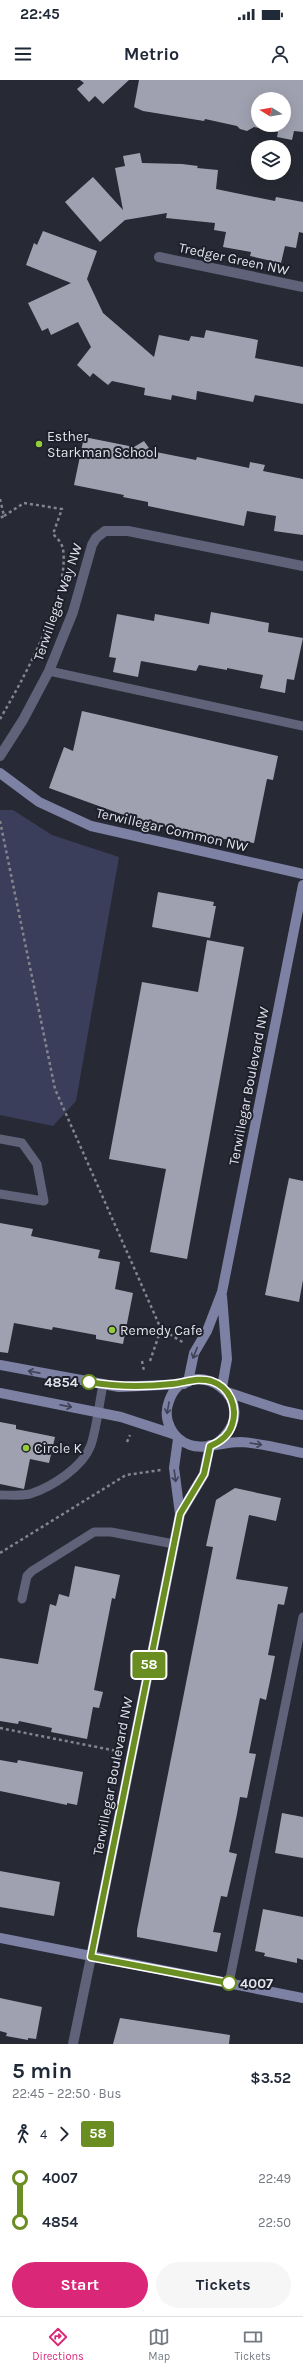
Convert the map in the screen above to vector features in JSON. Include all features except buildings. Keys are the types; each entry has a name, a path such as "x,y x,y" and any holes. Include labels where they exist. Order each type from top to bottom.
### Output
{"street":[{"name":"Tredger Green NW","path":"160,257 303,287"},
{"name":"Terwillegar Way NW","path":"0,756 23,720 49,671 73,612 88,554 96,538 105,531 128,531 303,566"},
{"name":"Terwillegar Common NW","path":"0,773 39,802 91,826 303,874"},
{"name":"Terwillegar Boulevard NW","path":"186,1383 194,1353 207,1331 222,1292 303,885"},
{"name":"Terwillegar Boulevard NW","path":"222,1292 227,1359 224,1389"},
{"path":"0,1365 119,1387 186,1383 202,1379 224,1389 284,1411 303,1415"},
{"path":"176,1436 169,1425 167,1406 170,1397 186,1383"},
{"path":"214,1444 231,1429 234,1419 232,1400 224,1389"},
{"path":"0,1393 140,1422 176,1436 194,1446 214,1444 254,1444 303,1453"},
{"name":"Terwillegar Boulevard NW","path":"73,2044 180,1514 174,1468 176,1436"},
{"name":"Terwillegar Boulevard NW","path":"180,1514 204,1474 214,1444"},
{"path":"0,1938 303,1998"}],"lane":[{"path":"49,671 303,726"},
{"path":"0,1139 22,1143 37,1164 44,1201 0,1194"},
{"path":"0,1495 29,1494 38,1491 70,1472 91,1446 103,1385"},
{"path":"22,1599 27,1576 32,1571 94,1532 111,1532 174,1544"},
{"path":"229,1983 303,1617"}],"path":[{"path":"0,499 4,516"},
{"path":"0,518 24,503 62,509 53,534 63,548 62,575 51,613 29,666 0,719"},
{"path":"0,820 55,1089 161,1329 188,1347"},
{"path":"150,1361 161,1329"},
{"path":"142,1361 145,1373"},
{"path":"0,1553 126,1475 165,1469"},
{"path":"0,1728 132,1754"}],"shaded area":[{"path":"0,810 13,810 52,835 119,857 76,1101 53,1126 0,1115"}],"bus line":[{"name":"58","path":"89,1382 119,1387 184,1384 192,1380 202,1379 220,1385 232,1400 234,1419 231,1429 225,1437 210,1446 204,1474 180,1514 91,1957 229,1983"}],"place":[{"name":"Esther Starkman School","path":"39,444"},
{"name":"Remedy Cafe","path":"112,1330"},
{"name":"4854","path":"89,1382"},
{"name":"Circle K","path":"26,1448"},
{"name":"4007","path":"229,1983"}]}
